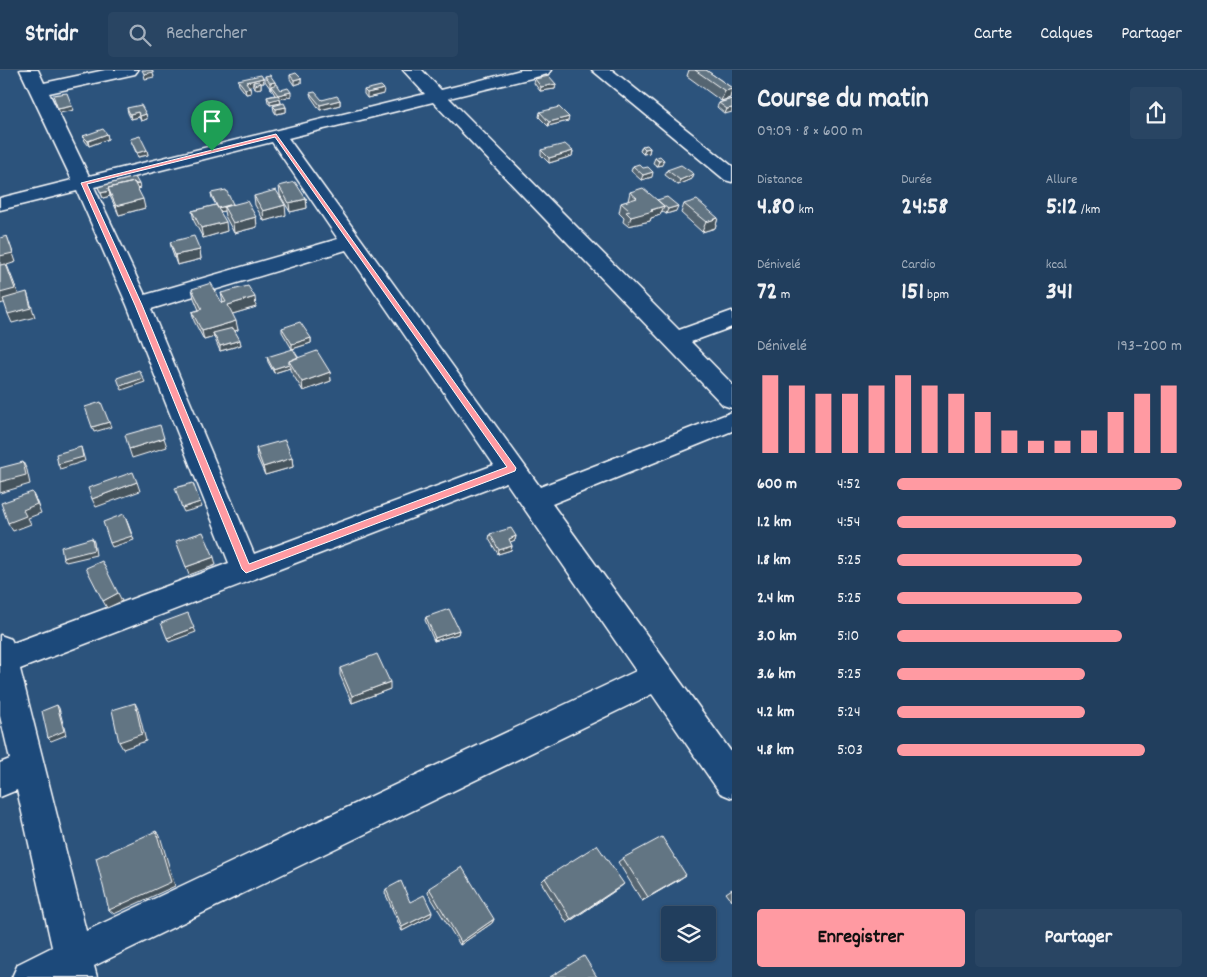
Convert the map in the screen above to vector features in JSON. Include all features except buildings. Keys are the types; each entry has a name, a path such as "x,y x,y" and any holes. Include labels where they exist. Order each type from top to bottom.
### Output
{"street":[{"path":"29,70 84,183 138,305 246,569"},
{"path":"38,90 128,70"},
{"path":"412,70 732,399"},
{"path":"0,204 542,70"},
{"path":"601,70 732,176"},
{"path":"276,135 732,781"},
{"path":"138,305 352,242"},
{"path":"674,340 732,319"},
{"path":"535,500 732,421"},
{"path":"76,967 14,774 1,655 246,569 512,468"},
{"path":"31,977 76,967 658,675"}],"route":[{"path":"276,135 512,468 246,569 138,305 84,183 212,151 276,135"}]}
